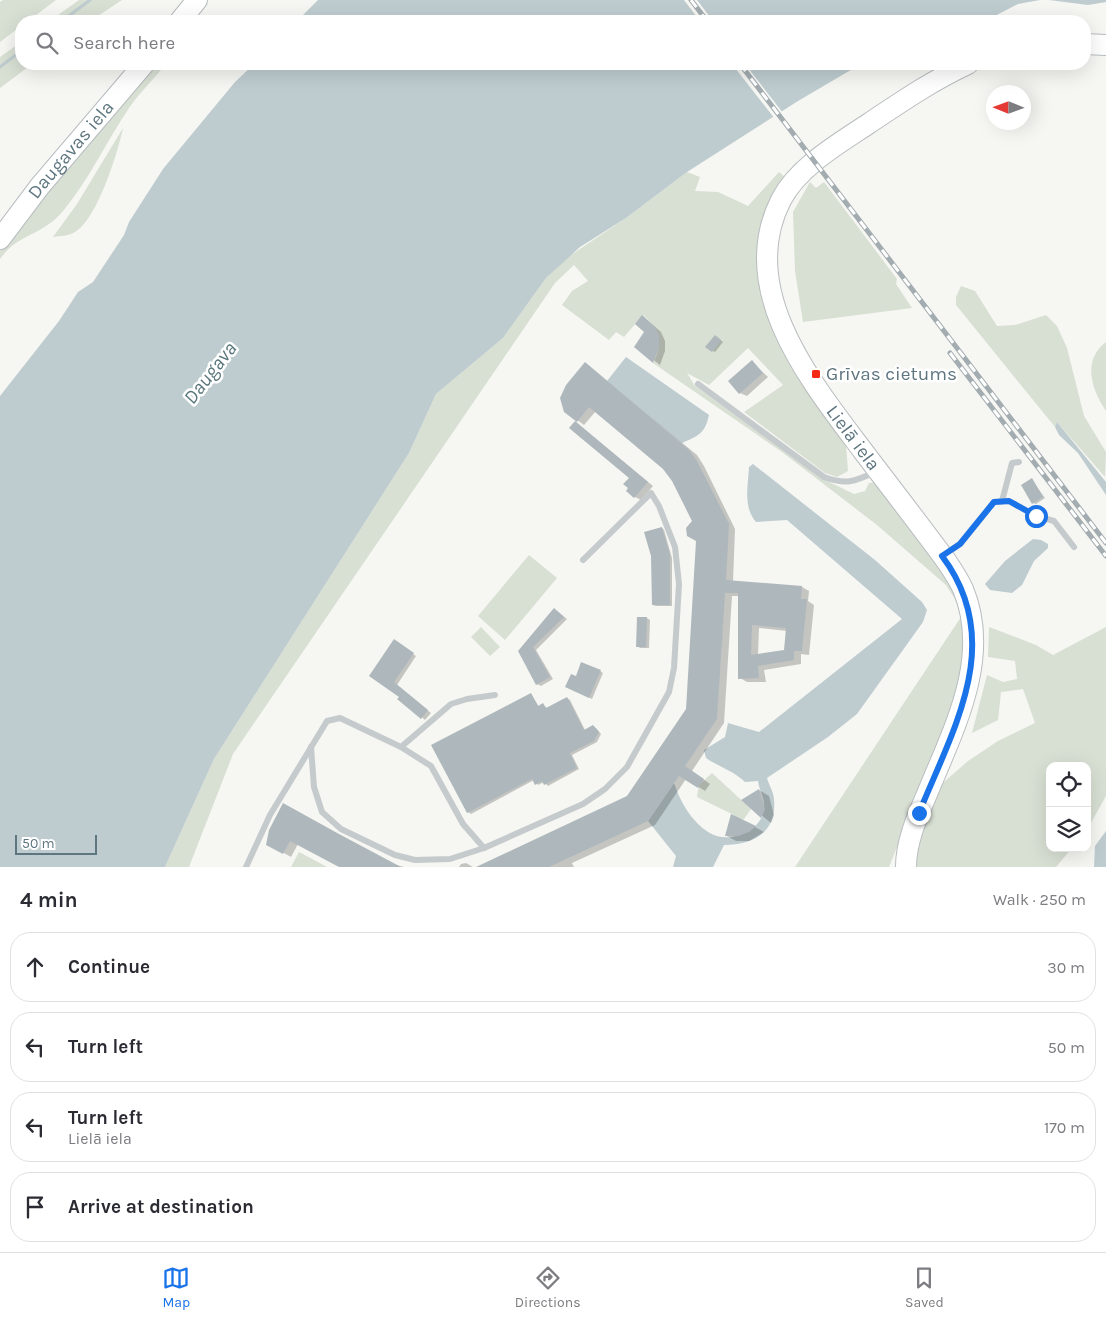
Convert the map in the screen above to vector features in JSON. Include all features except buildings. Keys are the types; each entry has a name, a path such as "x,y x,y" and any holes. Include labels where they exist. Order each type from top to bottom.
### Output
{"main road":[{"path":"185,15 197,0"},
{"path":"1091,44 1106,45"},
{"name":"Daugavas iela","path":"0,239 40,186 139,70"},
{"name":"Lielā iela","path":"906,861 919,813 967,688 974,648 971,614 963,588 942,556 817,391 785,334 767,271 768,242 773,219 792,184 824,155 911,95 957,70"}],"lane":[{"path":"698,384 824,477 841,483 859,480 878,470"},
{"path":"1002,502 1012,463 1019,462"},
{"path":"311,748 314,787 322,812 341,829 394,855 415,860 450,859 484,848 583,804 606,789 627,767 669,692 674,668 679,584 675,547 659,506 651,493 583,560"},
{"path":"942,556 960,544 994,502 1009,501 1036,516 1054,521 1074,547"},
{"path":"401,747 451,704 467,699 494,695"},
{"path":"246,867 270,815 327,720 340,718 401,747 432,766 463,824 484,848"}],"shaded area":[{"path":"3,0 56,0 36,15 15,15 15,31 0,42 0,2"},
{"path":"79,0 122,0 99,15 58,15"},
{"path":"15,46 15,70 24,70 0,88 0,57"},
{"path":"152,70 161,70 129,108 81,187 63,211 47,226 14,244 0,259 0,251 18,227"},
{"path":"123,128 111,168 99,200 91,214 75,232 53,237 77,204"},
{"path":"687,172 700,177 695,191 718,192 748,206 779,172 786,178 762,234 790,361 846,446 848,471 837,477 825,473 744,412 783,385 748,348 709,385 687,373 695,386 825,480 854,494 865,491 869,483 877,482 942,566 960,601 965,659 955,702 889,867 795,867 961,617 955,599 946,585 877,525 782,452 653,363 658,349 658,337 653,325 643,315 624,337 616,332 609,340 562,305 572,291 588,281 574,265 555,283 233,754 189,867 165,867 214,759 409,453 436,394 503,338 546,278 568,257 626,218"},
{"path":"810,182 816,188 824,182 897,279 896,284 912,308 803,322 795,271 793,212"},
{"path":"961,286 975,291 997,326 1015,325 1046,315 1057,326 1067,348 1084,416 1106,452 1105,477 1057,422 1055,427 956,305 956,297"},
{"path":"1106,342 1106,411 1093,384 1091,366 1098,349"},
{"path":"529,555 557,578 505,640 478,616"},
{"path":"481,627 500,647 490,656 471,637"},
{"path":"989,627 1036,645 1053,655 1106,627 1106,796 1091,823 1091,762 1046,762 1046,852 1069,852 1056,867 912,867 936,789 968,761 998,741 1035,723 1023,689 1001,692 998,720 972,733 987,675 1003,682 1017,679 1015,661 988,657"},
{"path":"712,773 751,809 744,819 732,823 734,815 697,797 699,785"},
{"path":"299,852 327,867 291,867"}],"water":[{"path":"318,0 1040,0 1018,4 997,15 303,15"},
{"path":"1049,0 1106,0 1106,2 1088,5"},
{"name":"Daugava","path":"248,70 851,70 798,101 687,172 626,218 580,247 546,278 503,338 436,394 409,453 214,759 165,867 0,867 0,396 59,321 78,292 93,282 124,235 129,222 163,169 235,82"},
{"path":"626,357 709,415 700,434 682,443 607,381"},
{"path":"1057,422 1106,482 1106,495 1078,453 1059,435 1055,427"},
{"path":"753,464 875,560 922,602 927,610 923,622 857,714 828,737 767,778 774,800 774,811 767,829 761,835 744,843 724,845 713,867 673,867 676,856 648,821 674,783 679,797 691,816 708,832 716,836 734,837 743,834 758,824 762,816 764,804 758,781 745,782 706,758 704,750 725,737 728,723 759,732 902,619 787,520 756,522 749,510 747,496 749,467"},
{"path":"1033,539 1041,540 1048,544 1048,548 1034,561 1022,585 1012,593 990,590 985,584 1005,561"},
{"path":"1106,831 1106,867 1094,867 1095,846"}],"pier":[{"path":"684,0 697,0 708,15 695,15"},
{"path":"737,70 750,70 783,113 775,119"}],"waterway":[{"path":"70,15 90,0"},
{"path":"0,67 15,56"}],"railway":[{"path":"691,0 702,15"},
{"path":"745,70 1106,543"},
{"path":"950,353 1106,556"}],"place":[{"name":"Grīvas cietums","path":"816,374"}],"route":[{"path":"919,813 970,680 974,648 971,614 963,588 948,562 942,556 960,544 994,502 1009,501 1036,516"}]}
